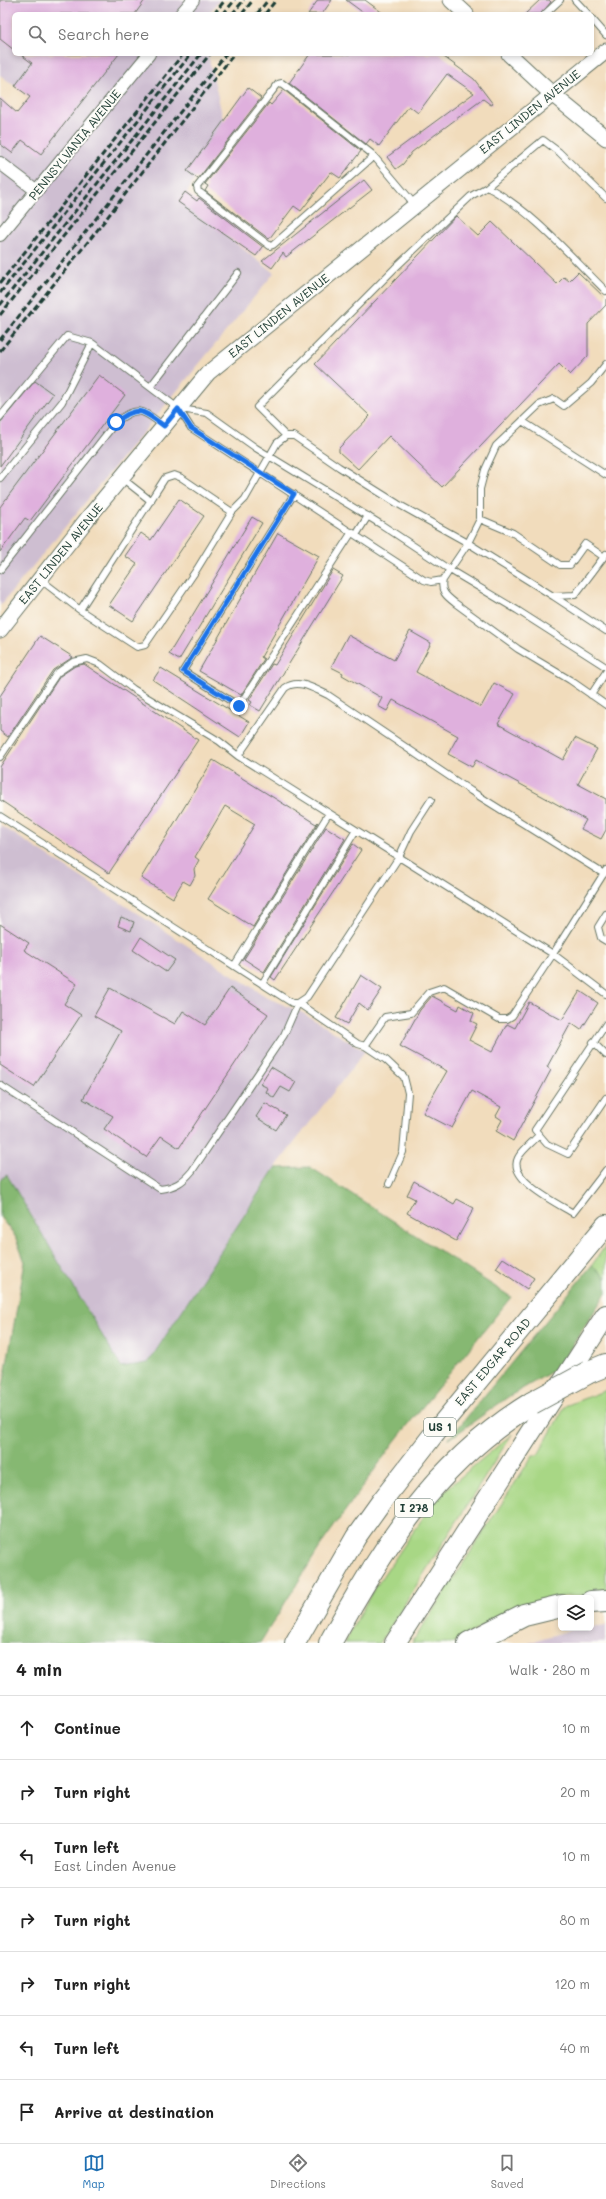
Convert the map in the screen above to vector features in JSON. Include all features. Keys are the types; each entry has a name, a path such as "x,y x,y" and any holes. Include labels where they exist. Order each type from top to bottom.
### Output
{"highway":[{"name":"EAST EDGAR ROAD","path":"295,1643 356,1537 381,1502 433,1435 606,1225"},
{"path":"395,1643 606,1315"},
{"name":"I 278","path":"330,1643 384,1550 421,1498 450,1467 480,1439 532,1403 598,1369"},
{"path":"594,1602 606,1601"},
{"path":"469,1643 524,1616 558,1607"}],"street":[{"path":"451,0 464,12"},
{"path":"183,12 191,1"},
{"name":"EAST LINDEN AVENUE","path":"0,630 41,580 88,518 123,479 164,426 208,374 606,51"},
{"name":"PENNSYLVANIA AVENUE","path":"0,235 147,56"},
{"path":"511,56 552,94 606,138"},
{"path":"591,64 606,59"},
{"path":"0,164 37,191"}],"lane":[{"path":"547,12 560,0"},
{"path":"575,0 586,12"},
{"path":"594,21 606,35"},
{"path":"374,156 273,246 270,246 198,192 197,187 278,84 282,83 374,156 415,205"},
{"path":"286,436 257,407 395,268 471,196 487,187 543,140 559,152 606,198"},
{"path":"487,187 505,196 528,216 606,291"},
{"path":"150,387 238,273"},
{"path":"0,417 67,336 92,343 178,409 191,428 424,580 431,582 443,580"},
{"path":"0,478 62,402 92,343"},
{"path":"606,364 591,383 564,406 554,400 539,405 496,446 485,470 480,489 480,519 468,543 443,580 442,589 454,603 518,649 591,694 606,705"},
{"path":"178,409 207,413 270,457 368,516 450,570 517,610 606,667"},
{"path":"0,570 116,422 130,412 139,411 148,414 164,426"},
{"path":"522,421 606,474"},
{"path":"41,580 80,610 137,647 145,645 197,569 232,512 245,499 277,443 286,436 294,436 398,504 468,543 553,596 606,632"},
{"path":"80,610 165,478 174,475 182,478 232,512"},
{"path":"123,479 151,501"},
{"path":"294,494 183,671 239,706 354,533 368,516"},
{"path":"480,519 513,533 560,565 570,565 585,544 605,556 575,595 553,596"},
{"path":"0,756 57,673 73,662 87,659 100,664 133,689 220,741 238,756 553,954 606,994"},
{"path":"591,694 606,672"},
{"path":"238,756 285,688 292,684 306,685 328,695 471,791 605,872 512,1016 506,1019 499,1019 449,988 437,988 429,992 411,1013 384,1017 365,1046"},
{"path":"0,1085 160,1189 171,1187 184,1180 192,1171 284,1035 298,1003 307,997 399,857 411,831 431,800"},
{"path":"234,966 329,813"},
{"path":"0,816 286,1000 298,1003 358,1044 365,1046 386,1060 404,1077 408,1093 403,1152 389,1184"},
{"path":"262,984 356,830"},
{"path":"606,914 598,927 601,938 606,941"},
{"path":"606,1024 535,1130 548,1144 568,1154 606,1098"},
{"path":"593,1042 606,1055"},
{"path":"540,1135 518,1158 516,1170 523,1181 573,1213 606,1170"}],"shaded area":[{"path":"10,0 220,0 210,12 12,12 12,56 208,56 225,127 182,201 274,273 0,606 0,139 32,99 0,75 0,13"},
{"path":"0,825 270,999 301,1012 365,1051 275,1168 148,1363 121,1367 7,1175 0,1180"},
{"path":"606,1625 606,1643 525,1643 568,1631 594,1631 594,1627"}],"green space":[{"path":"310,1167 511,1297 395,1441 323,1542 260,1643 0,1643 0,1403 25,1262 15,1236 0,1217 0,1180 7,1175 121,1367 148,1363 275,1168"},
{"path":"606,1245 606,1278 592,1265"},
{"path":"592,1265 606,1278 606,1293 558,1368 508,1397 448,1440"},
{"path":"606,1390 606,1593 558,1595 558,1597 493,1620 453,1643 412,1643 533,1455 538,1455 565,1406"},
{"path":"512,1434 380,1643 344,1643 371,1594 437,1497"}],"building":[{"path":"0,0 145,0 136,12 12,12 12,48 0,39"},
{"path":"318,0 332,0 323,12 309,12"},
{"path":"346,0 365,0 381,12 362,12"},
{"path":"540,0 549,0 551,2 543,12 527,12"},
{"path":"23,56 117,56 41,154 22,140 12,153 0,144 0,98 17,113 30,97 15,86 32,63"},
{"path":"309,56 443,56 474,79 493,104 491,105 483,99 412,152 403,164 396,169 387,157 474,93 447,74 418,113 409,106 379,146 370,139 366,144 289,83"},
{"path":"248,88 261,98 198,179 187,171"},
{"path":"284,90 361,151 340,178 331,172 301,211 294,206 269,239 205,191 208,186 205,184 269,103 271,105"},
{"path":"364,180 372,190 286,257 283,253 272,268 262,261"},
{"path":"185,192 197,201 199,198 263,247 256,256 178,202"},
{"path":"456,216 478,236 492,222 557,284 564,277 569,281 578,272 606,299 606,305 588,324 588,356 570,375 559,364 442,487 389,436 358,469 339,452 339,448 370,416 315,364"},
{"path":"99,375 125,395 30,521 25,518 0,552 0,507"},
{"path":"35,381 53,394 0,466 0,423"},
{"path":"179,499 204,516 133,621 109,605 137,564 125,556 141,533 151,540"},
{"path":"252,517 262,523 179,660 169,654"},
{"path":"278,533 319,556 261,657 264,659 241,695 199,671"},
{"path":"333,570 343,576 260,711 250,705 252,702 249,700 272,664 275,665"},
{"path":"410,631 431,643 416,672 481,707 494,683 515,694 498,724 563,760 575,738 597,749 578,784 606,799 606,830 601,839 581,829 586,820 476,760 472,767 448,754 458,736 393,700 387,711 378,706 382,698 331,667 348,635 394,660"},
{"path":"40,636 73,657 53,670 8,737 0,731 0,696"},
{"path":"84,664 198,740 109,873 0,800 0,767 60,676 75,666"},
{"path":"161,668 249,722 240,737 153,680"},
{"path":"213,760 316,824 318,822 253,927 208,899 255,824 225,806 195,857 199,860 194,869 195,876 190,885 183,881 173,898 141,878"},
{"path":"326,827 345,839 264,972 244,959"},
{"path":"353,844 361,850 275,980 271,977"},
{"path":"121,917 134,922 131,931 118,926"},
{"path":"0,924 29,943 24,950 77,984 64,1004 81,1015 34,1087 0,1065"},
{"path":"141,937 175,960 166,972 133,950"},
{"path":"361,975 382,989 368,1010 359,1003 347,1024 336,1018"},
{"path":"110,988 175,1024 183,1011 205,1025 230,988 268,1014 179,1148 161,1136 146,1157 104,1129 113,1116 83,1099 121,1031 94,1016"},
{"path":"580,991 598,1003 581,1030 571,1023 547,1067 551,1070 513,1141 496,1131 502,1120 496,1116 501,1107 472,1091 452,1128 423,1113 447,1071 400,1046 420,1010 432,996 458,1010 460,1005 474,1013 471,1021 477,1024 469,1040 492,1052 507,1024 515,1028 529,1002 562,1020"},
{"path":"271,1067 296,1082 290,1092 281,1087 274,1098 266,1092 268,1088 260,1084"},
{"path":"265,1103 286,1115 276,1130 256,1117"},
{"path":"414,1181 454,1204 457,1199 474,1208 456,1241 407,1213 415,1199 407,1195"},
{"path":"503,1258 534,1278 527,1289 496,1268"}],"railway":[{"path":"216,12 225,0"},
{"path":"225,12 235,0"},
{"path":"234,12 244,0"},
{"path":"244,12 253,0"},
{"path":"259,12 268,0"},
{"path":"267,12 276,0"},
{"path":"0,283 181,56"},
{"path":"0,293 189,56"},
{"path":"0,305 199,56"},
{"path":"0,315 208,56"},
{"path":"0,340 224,56"},
{"path":"0,351 95,233 232,56"}],"route":[{"path":"116,422 130,412 139,411 148,414 164,426 178,409 191,428 294,494 183,671 239,706"}]}
